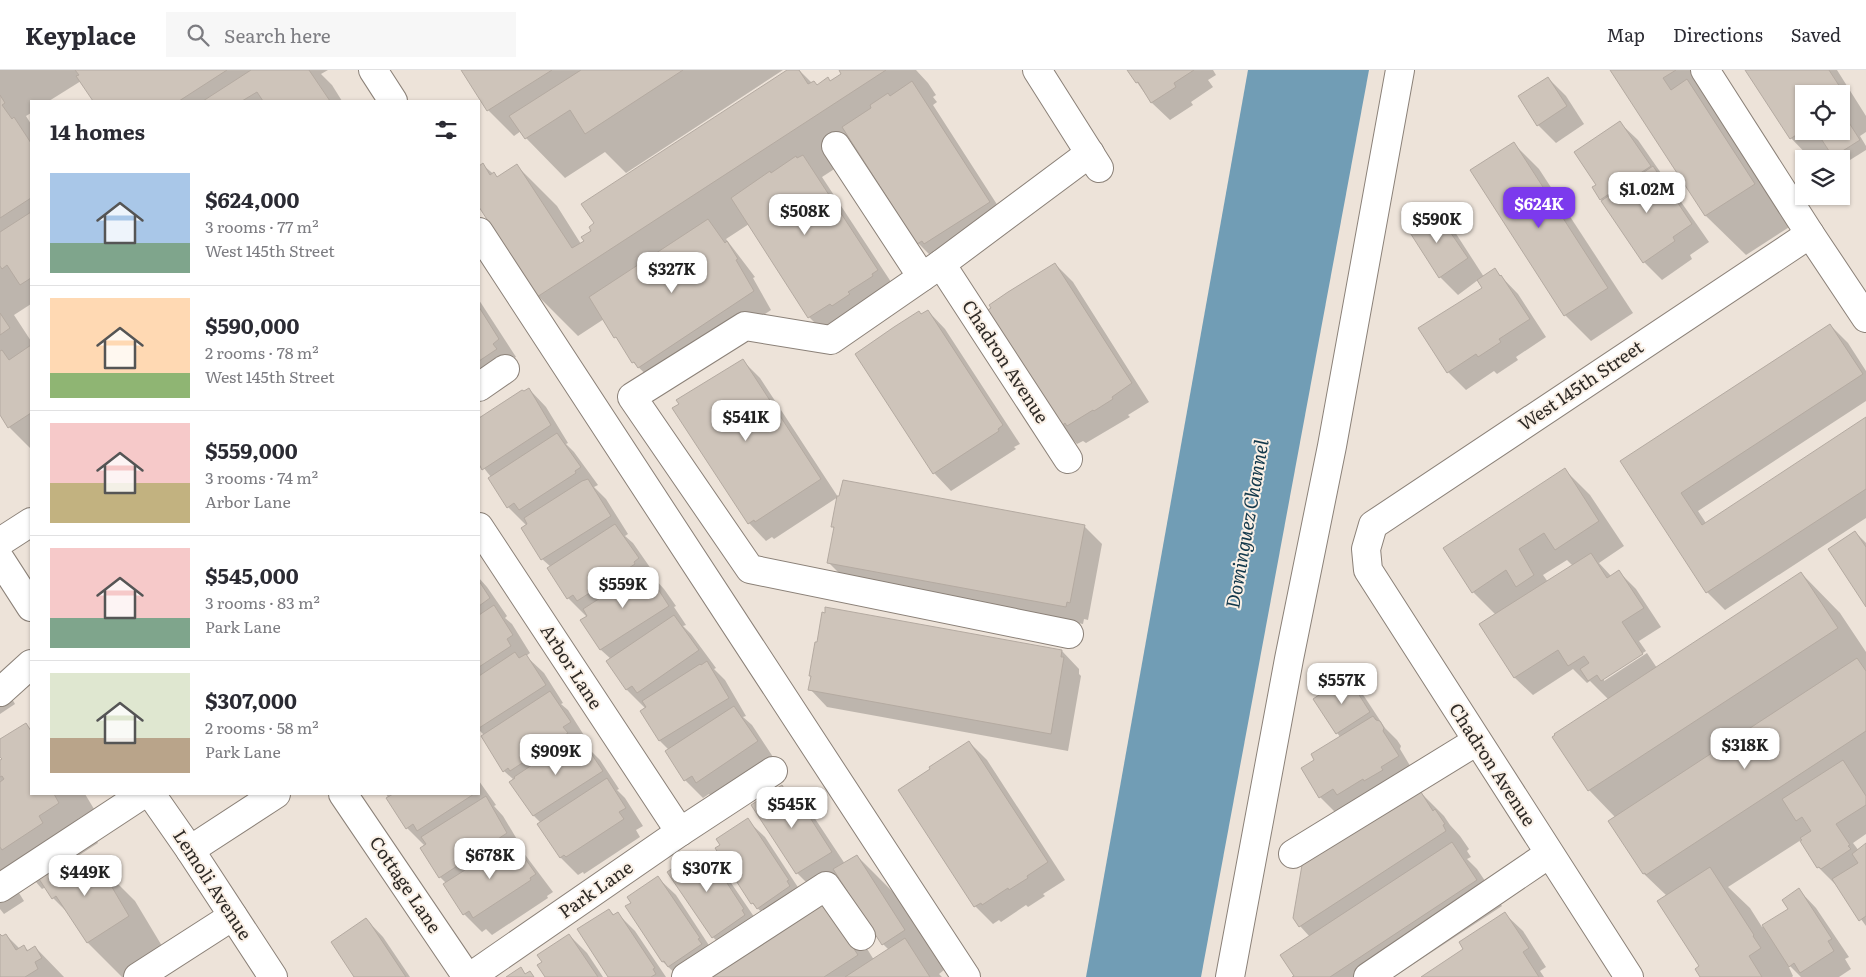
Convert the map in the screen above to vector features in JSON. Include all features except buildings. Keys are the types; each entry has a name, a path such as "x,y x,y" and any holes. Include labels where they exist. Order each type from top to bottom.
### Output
{"street":[{"path":"373,70 392,100"},
{"path":"1037,70 1094,161 831,340 745,326 632,396 750,569 1069,634"},
{"path":"1230,977 1289,659 1332,446 1400,70"},
{"path":"1705,70 1866,318"},
{"name":"Chadron Avenue","path":"836,146 931,271 1068,459"},
{"path":"480,234 966,977"},
{"name":"West 145th Street","path":"1366,549 1373,525 1810,234"},
{"path":"480,385 505,369"},
{"path":"0,542 30,523"},
{"name":"Arbor Lane","path":"480,529 680,832"},
{"name":"Chadron Avenue","path":"1366,549 1368,570 1629,977"},
{"path":"0,559 30,605"},
{"path":"0,692 30,665"},
{"path":"1293,854 1477,741"},
{"name":"Park Lane","path":"469,977 680,832 773,771"},
{"path":"0,888 141,795"},
{"name":"Lemoli Avenue","path":"152,795 190,850 272,977"},
{"path":"190,850 274,795"},
{"name":"Cottage Lane","path":"344,795 469,977"},
{"path":"1368,977 1549,854"},
{"path":"686,977 826,886 861,936"},
{"path":"138,977 233,916"}],"water":[{"name":"Dominguez Channel","path":"1248,70 1369,70 1201,977 1086,977"}]}
